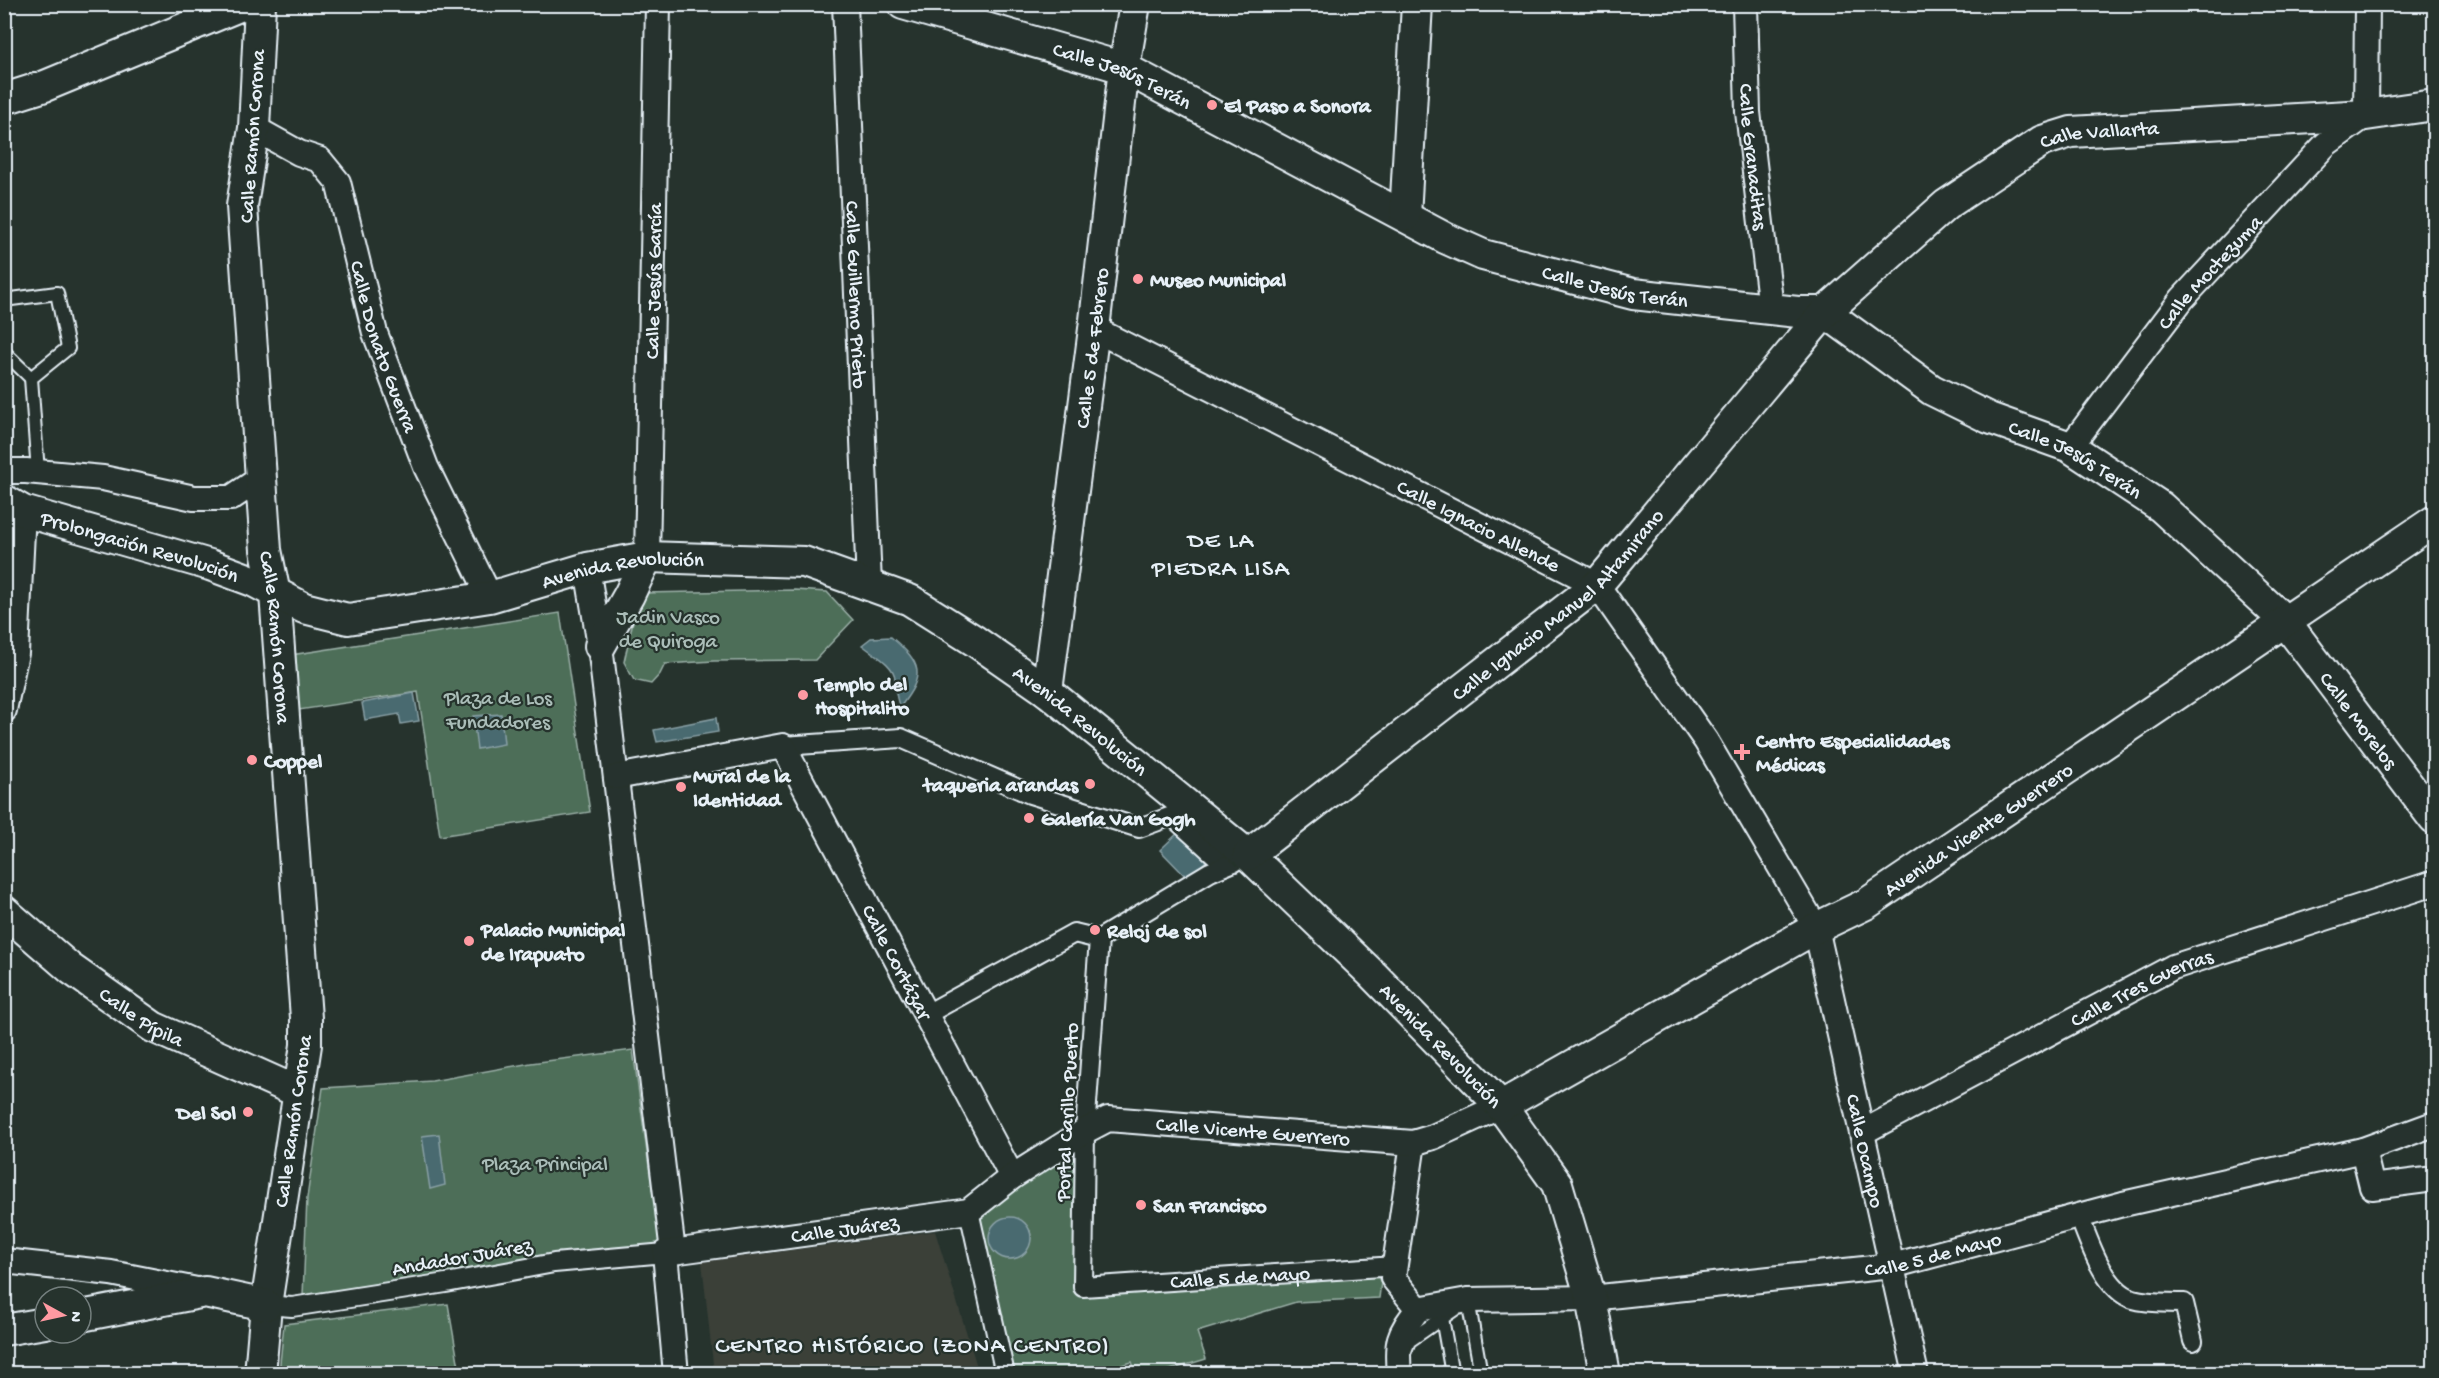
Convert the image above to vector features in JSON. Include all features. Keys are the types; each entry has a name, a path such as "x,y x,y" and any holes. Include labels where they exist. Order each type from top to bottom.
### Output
{"street":[{"path":"4,99 45,86 244,4"},
{"name":"Calle Ramón Corona","path":"260,4 254,128 242,206 266,550 275,594 306,1018 306,1045 266,1305 260,1374"},
{"name":"Calle Jesús García","path":"647,557 658,4"},
{"name":"Calle Guillermo Prieto","path":"846,4 869,585"},
{"name":"Calle Jesús Terán","path":"903,4 929,10 960,13 1124,68 1444,238 1483,255 1634,294 1771,309 1825,312 1932,390 1989,418 2070,447 2161,507 2284,620"},
{"name":"Calle 5 de Febrero","path":"1047,691 1094,329 1124,68 1135,4"},
{"path":"1405,216 1417,4"},
{"name":"Calle Granaditas","path":"1745,4 1748,112 1771,309"},
{"path":"2366,115 2367,4"},
{"name":"Calle Vallarta","path":"1825,312 1946,205 2042,141 2072,132 2366,115 2434,105"},
{"name":"Calle Moctezuma","path":"2070,447 2182,299 2326,144 2366,115"},
{"name":"Calle Donato Guerra","path":"254,128 299,153 320,160 338,182 375,333 426,467 490,597"},
{"name":"Calle Ignacio Manuel Altamirano","path":"1237,860 1597,585 1825,312"},
{"name":"Calle Ignacio Allende","path":"1094,329 1597,585 1706,741 1816,928"},
{"path":"4,471 103,478 194,498 231,498 261,478"},
{"path":"4,710 16,653 14,505"},
{"name":"Prolongación Revolución","path":"14,505 210,565 253,581 275,594"},
{"name":"Avenida Vicente Guerrero","path":"1501,1106 1816,928 1866,904 2434,520"},
{"path":"600,646 629,595 647,557"},
{"name":"Avenida Revolución","path":"275,594 304,608 348,619 490,597 587,568 647,557 804,562 910,600 975,641 1047,691 1237,860 1373,975 1501,1106 1557,1184 1591,1298 1605,1374"},
{"path":"587,568 600,646 616,777 669,1252 676,1374"},
{"name":"Calle Morelos","path":"2284,620 2434,819"},
{"path":"616,777 783,746 901,738 1030,794 1139,828 1172,816 1237,860"},
{"name":"Calle Cortázar","path":"783,746 1012,1177"},
{"path":"927,1014 1074,933 1099,939 1210,872 1237,860"},
{"name":"Calle Tres Guerras","path":"1863,1132 2173,967 2434,883"},
{"name":"Calle Pípila","path":"4,911 71,969 153,1027 298,1092"},
{"name":"Calle Ocampo","path":"1816,928 1916,1374"},
{"name":"Portal Carillo Puerto","path":"1083,1287 1084,1131 1099,939"},
{"name":"Calle Vicente Guerrero","path":"1012,1177 1084,1131 1108,1119 1413,1143 1433,1137 1501,1106"},
{"name":"Calle 5 de Mayo","path":"1418,1309 1468,1300 1591,1298 1892,1266 2079,1216 2363,1150 2434,1124"},
{"path":"1399,1374 1397,1348 1403,1329 1418,1309 1393,1278 1413,1143"},
{"path":"2363,1150 2372,1187 2434,1179"},
{"path":"1005,1374 969,1211 1012,1177"},
{"name":"Calle Juárez","path":"669,1252 969,1211"},
{"path":"2079,1216 2108,1279 2130,1298 2142,1301 2184,1303 2193,1341"},
{"name":"Andador Juárez","path":"266,1305 292,1307 446,1283 554,1263 669,1252"},
{"path":"4,1261 111,1273 266,1305"},
{"name":"Calle 5 de Mayo","path":"1083,1287 1395,1266"},
{"path":"93,1314 205,1292"},
{"path":"4,1330 33,1325"}],"lane":[{"path":"4,300 57,294 68,348 31,378"},
{"path":"4,352 31,378 38,472"},
{"path":"1408,1374 1406,1346 1468,1300 1481,1374"},
{"path":"1442,1318 1452,1374"}],"shaded area":[{"path":"935,1231 979,1373 714,1373 702,1262"}],"green space":[{"name":"Jadin Vasco de Quiroga","path":"795,590 827,592 853,620 815,660 665,664 651,684 634,680 624,662 637,603 644,593"},
{"name":"Plaza de Los Fundadores","path":"560,613 590,812 440,836 418,692 299,710 291,655"},
{"name":"Plaza Principal","path":"633,1050 660,1247 303,1296 307,1198 323,1088 432,1081 531,1063"},
{"path":"1078,1156 1083,1287 1375,1272 1381,1282 1379,1298 1296,1302 1197,1332 1206,1359 1160,1373 1136,1373 1132,1362 1095,1373 1005,1373 975,1219 1023,1177","holes":["1030,1231 1029,1247 1020,1256 1007,1258 993,1250"]},
{"path":"448,1304 460,1373 279,1373 284,1324"}],"water":[{"path":"891,637 902,646 915,663 917,670 914,686 900,707 891,669 862,645 871,638"},
{"path":"414,693 419,721 401,724 399,714 365,720 362,703"},
{"path":"501,714 504,744 477,749 473,716"},
{"path":"716,718 718,732 657,742 654,730"},
{"path":"1179,832 1206,861 1188,879 1160,850"},
{"path":"439,1134 445,1185 430,1189 422,1136"},
{"path":"1010,1217 1025,1223 1031,1238 1025,1253 1010,1259 995,1253 989,1238 995,1223"}],"place":[{"name":"El Paso a Sonora","path":"1212,105"},
{"name":"Museo Municipal","path":"1138,279"},
{"name":"Templo del Hospitalito","path":"803,695"},
{"name":"Centro Especialidades Médicas","path":"1742,752"},
{"name":"Coppel","path":"252,760"},
{"name":"taqueria arandas","path":"1090,784"},
{"name":"Mural de la Identidad","path":"681,787"},
{"name":"Galería Van Gogh","path":"1029,818"},
{"name":"Reloj de sol","path":"1095,930"},
{"name":"Palacio Municipal de Irapuato","path":"469,941"},
{"name":"Del Sol","path":"248,1112"},
{"name":"San Francisco","path":"1141,1205"}],"district":[{"name":"DE LA PIEDRA LISA","path":"1221,553"},
{"name":"CENTRO HISTÓRICO (ZONA CENTRO)","path":"913,1344"}]}
